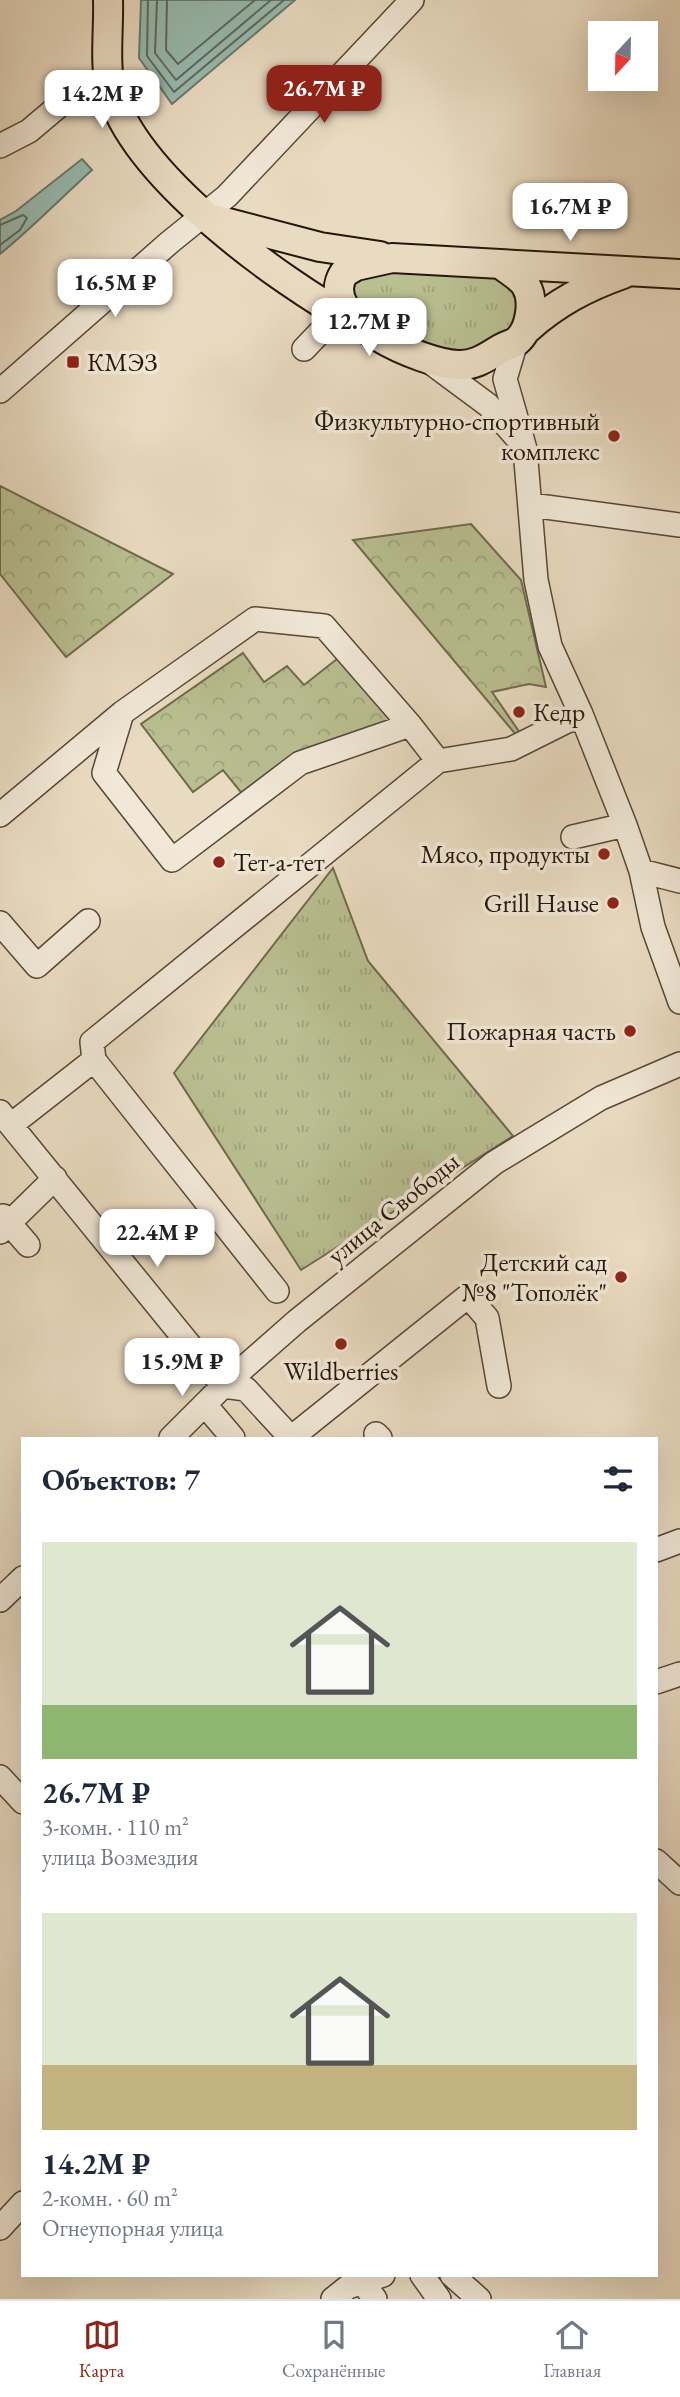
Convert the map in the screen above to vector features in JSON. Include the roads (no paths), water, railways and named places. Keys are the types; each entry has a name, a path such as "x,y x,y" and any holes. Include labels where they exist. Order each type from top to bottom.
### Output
{"main road":[{"path":"108,0 109,88 117,108 170,183 236,244 333,311 362,327 428,360 458,365 474,364 522,336 547,311 586,287 635,270"},
{"path":"206,216 320,247 392,258 680,274"},
{"path":"362,327 342,306 340,280 356,266 392,258"},
{"path":"502,265 526,285 530,304 522,336"}],"street":[{"path":"2,387 206,216 412,0"},
{"path":"0,146 29,131 67,99 109,88"},
{"path":"304,349 325,327 333,311"},
{"path":"522,336 505,379 525,449 536,580 550,646 582,714 625,825 641,871 653,927 680,1002"},
{"path":"428,360 488,405 525,449"},
{"path":"531,505 680,524"},
{"path":"0,815 122,713 255,619 324,626 438,761"},
{"path":"122,713 104,773 172,860 300,763 410,725"},
{"path":"277,1291 94,1060 93,1042 438,761 511,748 582,714"},
{"path":"573,837 625,825"},
{"path":"641,871 680,881"},
{"path":"0,923 37,966 88,921"},
{"path":"94,1060 6,1119 223,1386 246,1390 290,1437"},
{"name":"улица Свободы","path":"172,1437 223,1386 297,1321 494,1163 601,1098 680,1064"},
{"path":"28,1245 4,1224 55,1178"},
{"path":"292,1437 467,1296 487,1318 499,1386"},
{"path":"206,1406 232,1437"},
{"path":"658,1549 680,1541"},
{"path":"0,1600 21,1580"},
{"path":"658,1681 680,1674"},
{"path":"0,1777 21,1800"},
{"path":"658,1863 680,1883"},
{"path":"0,2228 21,2205"},
{"path":"423,2277 439,2299"},
{"path":"454,2277 479,2299"},
{"path":"333,2299 348,2287 374,2285"}],"water":[{"path":"141,0 295,0 172,104 139,58"},
{"path":"82,159 92,170 0,254 0,220 16,211"}],"place":[{"name":"КМЭЗ","path":"73,362"},
{"name":"Физкультурно-спортивный комплекс","path":"614,436"},
{"name":"Кедр","path":"519,712"},
{"name":"Мясо, продукты","path":"604,854"},
{"name":"Тет-а-тет","path":"219,862"},
{"name":"Grill Hause","path":"613,903"},
{"name":"Пожарная часть","path":"630,1031"},
{"name":"Детский сад №8 \"Тополёк\"","path":"621,1277"},
{"name":"Wildberries","path":"341,1344"}]}
